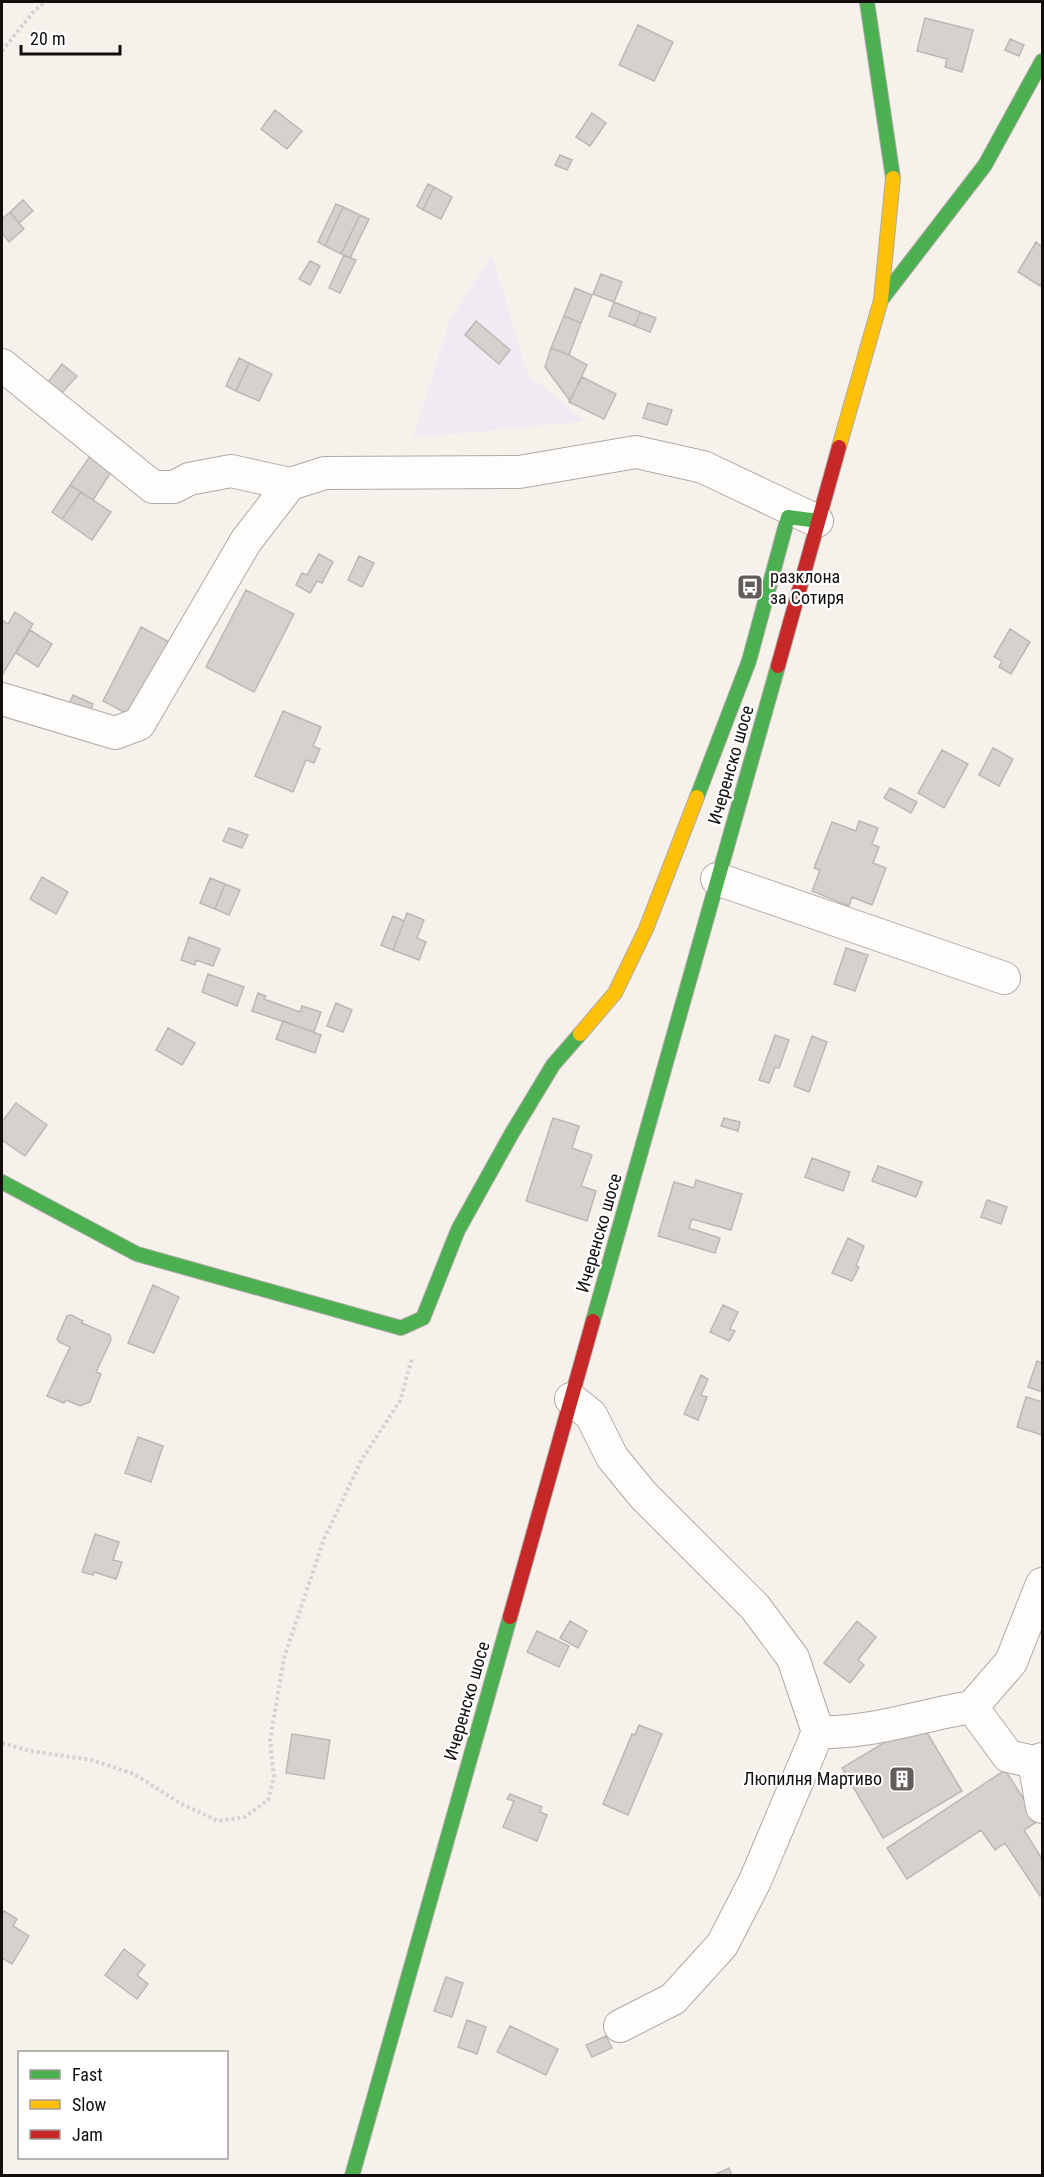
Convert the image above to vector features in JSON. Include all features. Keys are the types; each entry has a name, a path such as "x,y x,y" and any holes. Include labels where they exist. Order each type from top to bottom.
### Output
{"street":[{"path":"867,2 893,175 881,300"},
{"path":"881,300 985,165 1042,61"},
{"name":"Ичеренско шосе","path":"352,2175 881,300"},
{"path":"2,365 153,488 174,488 189,479 231,471 290,484 325,473 519,472 636,452 703,467 818,521"},
{"path":"2,699 115,733 139,724 246,541 290,484"},
{"path":"2,1182 137,1254 401,1328 423,1318 458,1230 512,1133 553,1065 615,993 646,929 749,661 788,517 818,521"},
{"path":"717,879 1004,978"},
{"path":"571,1399 591,1415 612,1457 643,1495 755,1607 793,1658 818,1732 755,1881 722,1945 673,1999 620,2026"},
{"path":"818,1732 845,1733 972,1707 1011,1662 1042,1584"},
{"path":"972,1707 1008,1756 1038,1761 1042,1807"}],"path":[{"path":"2,51 34,11 45,2"},
{"path":"2,1743 30,1751 92,1760 134,1774 180,1803 218,1821 245,1817 268,1800 274,1777 270,1740 284,1658 324,1539 362,1459 400,1401 423,1318"}],"shaded area":[{"path":"492,255 528,375 586,421 413,438 450,319"}],"building":[{"path":"925,18 973,30 962,72 945,67 947,59 917,51"},
{"path":"638,25 673,42 654,81 619,65"},
{"path":"1010,39 1024,45 1019,56 1005,50"},
{"path":"275,110 302,131 287,149 261,129"},
{"path":"592,113 606,123 590,146 576,137"},
{"path":"560,155 572,160 567,170 555,165"},
{"path":"428,184 434,187 423,210 417,206"},
{"path":"434,187 452,197 441,219 423,210"},
{"path":"23,200 33,211 19,223 10,212"},
{"path":"336,204 343,207 325,246 318,242"},
{"path":"343,207 360,215 341,254 325,246"},
{"path":"10,212 24,229 9,242 2,233 2,219"},
{"path":"360,215 369,219 350,258 341,254"},
{"path":"1036,242 1042,247 1040,286 1018,272"},
{"path":"344,255 356,260 340,293 329,288"},
{"path":"310,261 320,266 310,285 299,279"},
{"path":"601,274 622,282 614,302 593,294"},
{"path":"575,288 592,295 581,323 564,316"},
{"path":"614,302 640,312 635,326 609,316"},
{"path":"640,312 656,318 650,332 635,326"},
{"path":"564,316 581,323 569,355 551,348"},
{"path":"476,321 510,350 499,364 465,335"},
{"path":"551,348 587,365 570,401 545,367"},
{"path":"239,358 249,363 236,391 226,386"},
{"path":"249,363 272,374 259,401 236,391"},
{"path":"62,364 77,376 62,393 48,382"},
{"path":"582,377 616,394 604,419 569,402"},
{"path":"648,403 672,410 667,425 643,418"},
{"path":"91,455 113,469 93,500 70,485"},
{"path":"70,485 81,492 62,519 52,512"},
{"path":"81,492 111,512 92,540 62,519"},
{"path":"319,554 333,562 322,583 317,581 310,593 296,585 302,573 307,575"},
{"path":"359,556 374,563 362,587 348,580"},
{"path":"246,590 294,614 254,692 206,667"},
{"path":"15,612 33,624 2,675 2,620 8,624"},
{"path":"141,627 184,650 135,718 103,701"},
{"path":"1010,629 1030,642 1011,674 999,667 1002,661 994,657"},
{"path":"30,630 52,644 38,667 16,653"},
{"path":"44,694 69,704 73,695 93,704 85,725 40,706"},
{"path":"283,711 321,727 313,746 320,749 314,763 306,760 293,792 255,776"},
{"path":"993,748 1013,759 999,786 979,775"},
{"path":"942,750 968,764 944,808 918,793"},
{"path":"890,788 917,802 911,813 884,798"},
{"path":"859,821 878,828 872,844 879,847 873,863 886,868 872,905 852,897 849,906 812,891 820,870 814,868 832,822 856,831"},
{"path":"229,828 248,835 242,848 223,841"},
{"path":"42,877 68,892 56,914 30,899"},
{"path":"210,878 225,884 215,909 200,903"},
{"path":"225,884 240,890 229,915 215,909"},
{"path":"407,913 424,920 417,938 426,942 419,960 393,950"},
{"path":"393,916 404,921 393,950 381,945"},
{"path":"189,937 220,949 213,966 196,960 195,965 181,960"},
{"path":"846,948 868,955 855,991 834,984"},
{"path":"208,974 244,987 237,1006 202,992"},
{"path":"258,993 266,996 264,999 300,1012 302,1006 321,1012 314,1032 252,1011"},
{"path":"336,1003 352,1010 343,1032 327,1026"},
{"path":"283,1021 321,1035 315,1053 276,1039"},
{"path":"168,1028 195,1043 182,1065 156,1050"},
{"path":"775,1035 789,1040 779,1068 775,1067 769,1083 759,1080"},
{"path":"812,1036 827,1042 809,1092 794,1086"},
{"path":"16,1103 47,1125 25,1156 2,1140 2,1122"},
{"path":"553,1118 579,1126 572,1148 592,1155 581,1186 596,1191 587,1221 526,1201"},
{"path":"724,1118 740,1122 738,1131 721,1126"},
{"path":"812,1158 850,1172 843,1191 805,1177"},
{"path":"878,1166 922,1182 916,1197 872,1181"},
{"path":"696,1180 742,1194 731,1230 692,1219 689,1228 720,1238 715,1253 658,1236 674,1182 694,1188"},
{"path":"987,1200 1007,1207 1001,1224 981,1217"},
{"path":"848,1238 864,1246 856,1266 859,1267 852,1281 832,1273"},
{"path":"153,1285 179,1297 154,1353 128,1343"},
{"path":"723,1305 738,1312 730,1329 735,1331 729,1341 710,1332"},
{"path":"71,1315 83,1321 82,1323 110,1335 111,1340 96,1372 101,1374 90,1402 80,1406 47,1396 70,1347 57,1339 67,1316"},
{"path":"1037,1361 1042,1363 1042,1392 1028,1387"},
{"path":"701,1375 708,1379 701,1395 707,1397 698,1420 684,1414"},
{"path":"1026,1397 1042,1402 1042,1435 1017,1427"},
{"path":"138,1437 163,1446 151,1482 125,1473"},
{"path":"95,1534 119,1542 113,1560 122,1562 116,1579 94,1572 93,1575 82,1572"},
{"path":"570,1621 587,1631 578,1648 560,1638"},
{"path":"857,1621 876,1637 858,1660 864,1665 850,1683 824,1663"},
{"path":"537,1631 569,1646 559,1667 527,1652"},
{"name":"Люпилня Мартиво","path":"920,1721 962,1791 883,1838 842,1768"},
{"path":"639,1725 662,1734 628,1815 603,1804 632,1734 635,1735"},
{"path":"292,1734 330,1740 324,1779 286,1773"},
{"path":"1005,1770 1038,1821 1024,1830 1042,1859 1042,1894 1040,1896 1005,1843 995,1850 981,1830 907,1879 887,1848"},
{"path":"510,1794 542,1807 540,1812 547,1815 537,1841 503,1827 514,1801 507,1799"},
{"path":"4,1911 17,1919 13,1926 29,1936 12,1964 2,1958 2,1914"},
{"path":"124,1949 145,1965 137,1975 148,1984 137,1999 105,1975"},
{"path":"446,1977 463,1983 452,2017 434,2011"},
{"path":"467,2020 486,2027 477,2054 458,2047"},
{"path":"510,2026 558,2049 546,2075 497,2052"},
{"path":"606,2036 612,2048 592,2057 586,2045"},
{"path":"729,2168 732,2176 712,2176"}],"traffic: fast":[{"path":"867,2 893,178"},
{"path":"881,300 985,165 1042,61"},
{"path":"697,797 749,661 788,517 818,521"},
{"path":"593,1321 778,666"},
{"path":"2,1182 137,1254 401,1328 423,1318 458,1230 553,1065 580,1034"},
{"path":"352,2176 510,1617"}],"traffic: slow":[{"path":"839,447 881,300 893,178"},
{"path":"580,1034 615,993 646,929 697,797"}],"traffic: jam":[{"path":"778,666 839,447"},
{"path":"510,1617 593,1321"}],"place":[{"name":"разклона за Сотиря","path":"750,587"},
{"name":"Люпилня Мартиво","path":"902,1779"}]}
